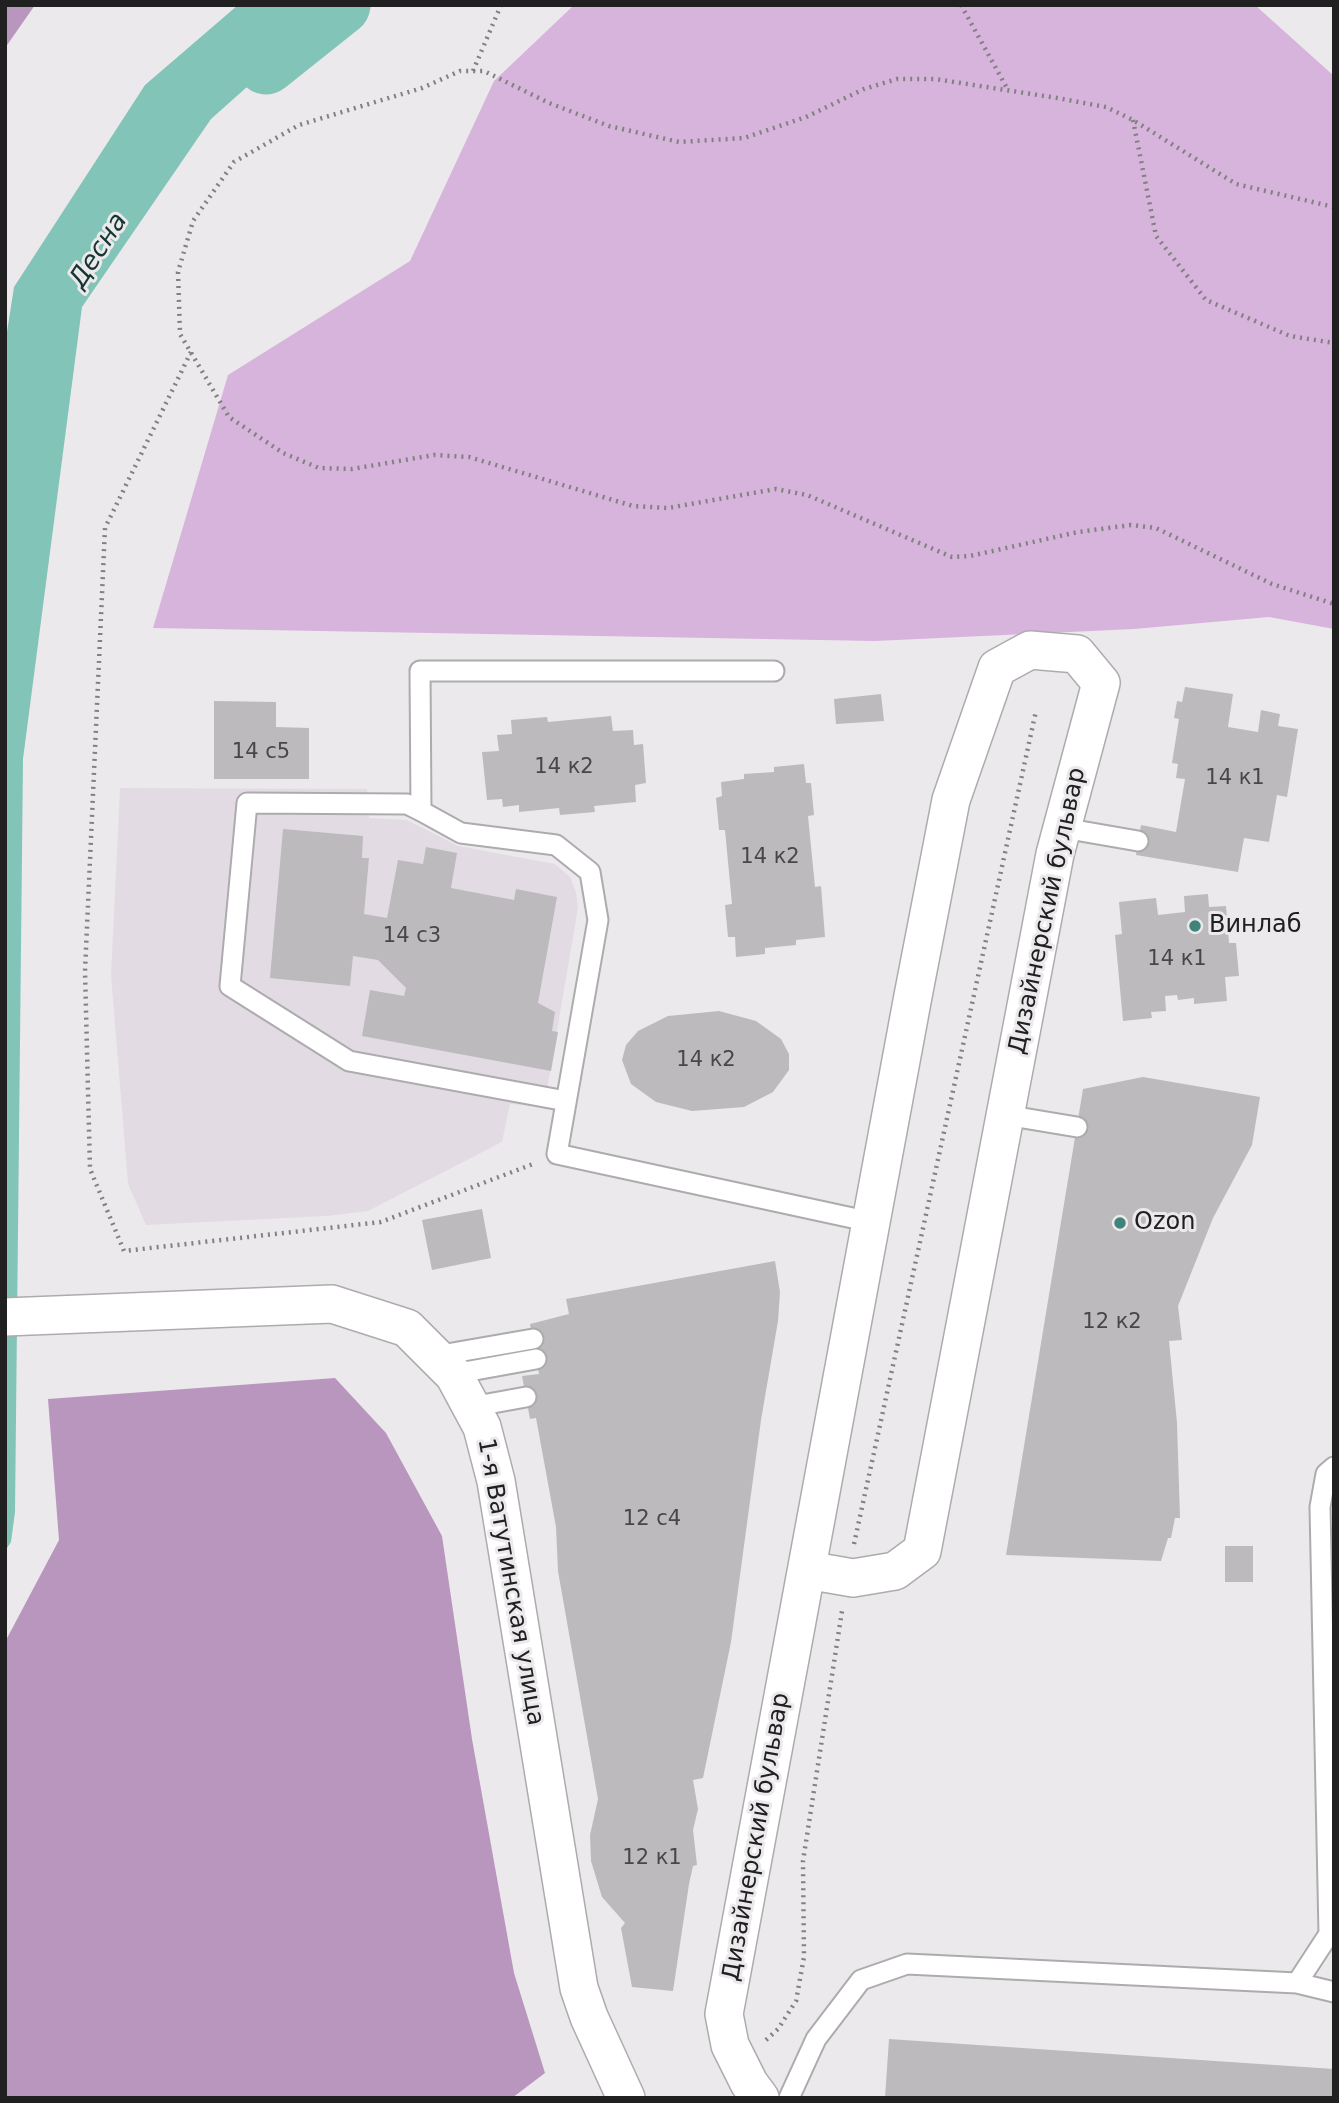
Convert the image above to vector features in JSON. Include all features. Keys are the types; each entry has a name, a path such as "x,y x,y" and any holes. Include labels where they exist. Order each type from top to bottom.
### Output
{"street":[{"name":"Дизайнерский бульвар","path":"760,2098 730,2045 724,2014 871,1222 951,800 996,668 1030,650 1077,654 1101,683 1063,828 922,1551 895,1571 847,1577 807,1570"},
{"name":"1-я Ватутинская улица","path":"5,1317 332,1304 407,1328 444,1365 482,1427 496,1481 579,1988 589,2017 626,2098"}],"lane":[{"path":"421,811 420,671 774,671"},
{"path":"566,1101 349,1061 230,986 247,803 407,804 461,833 556,845 590,872 598,920 557,1154 871,1222"},
{"path":"1063,828 1138,841"},
{"path":"1005,1115 1077,1127"},
{"path":"444,1365 533,1339"},
{"path":"444,1365 536,1359"},
{"path":"471,1407 526,1397"},
{"path":"1297,1983 1331,1934 1320,1507 1326,1474 1334,1467"},
{"path":"789,2098 816,2039 861,1980 907,1964 1297,1983 1334,1992"}],"path":[{"path":"473,71 501,5"},
{"path":"961,5 1008,91"},
{"path":"1334,207 1236,184 1133,120 1106,107 935,79 897,79 864,89 806,117 744,138 678,142 609,126 549,103 484,71 460,71 422,88 299,125 234,162 193,221 178,272 180,334 229,417 284,453 319,468 352,469 434,455 469,457 633,506 668,508 776,489 807,495 952,557 970,556 1131,524 1156,528 1272,584 1334,604"},
{"path":"1133,120 1156,236 1206,300 1290,336 1334,343"},
{"path":"191,352 105,528 85,971 90,1169 124,1251 381,1222 557,1154"},
{"path":"739,2064 778,2029 796,2001 804,1956 803,1861 847,1577 1036,711"}],"shaded area":[{"path":"5,5 35,5 5,48"},
{"path":"574,5 1255,5 1334,76 1334,629 1269,617 1134,629 875,641 153,628 228,375 410,261 494,81"},
{"path":"120,788 367,789 369,818 407,820 458,846 555,864 570,877 578,908 544,1107 510,1104 502,1142 368,1211 327,1216 146,1225 128,1184 111,975"},
{"path":"335,1378 386,1433 442,1536 472,1739 514,1973 545,2073 512,2098 5,2098 5,1642 59,1540 48,1399"}],"water":[{"path":"238,5 339,5 211,119 82,307 23,759 15,1512 11,1542 5,1551 5,345 14,287 145,85"}],"building":[{"path":"1185,687 1233,694 1228,727 1258,732 1261,710 1280,714 1278,726 1298,729 1287,797 1277,795 1269,842 1244,838 1238,872 1136,855 1141,825 1176,832 1185,779 1176,778 1178,764 1172,763 1179,719 1174,718 1177,701 1182,702"},
{"path":"881,694 884,721 836,724 834,699"},
{"path":"214,701 276,702 276,727 309,728 309,779 214,779"},
{"path":"611,716 613,731 633,730 634,745 643,744 646,783 635,785 636,802 594,806 595,812 560,815 559,808 519,812 519,805 503,807 502,799 487,800 482,752 499,751 497,735 512,734 511,720 547,717 548,722"},
{"path":"804,764 806,783 811,783 814,815 808,816 815,887 821,886 825,937 796,940 796,945 765,948 765,954 736,957 735,937 728,937 725,905 732,904 725,830 719,830 716,798 722,796 721,782 744,779 744,774 774,772 774,767"},
{"path":"283,829 363,836 362,858 369,858 364,914 387,918 398,860 423,864 426,847 457,853 451,888 514,900 516,889 557,897 538,1003 555,1012 552,1031 558,1032 551,1071 362,1036 370,990 404,996 406,988 378,960 353,956 350,986 270,978"},
{"path":"1208,894 1209,907 1226,906 1229,943 1236,943 1239,976 1225,977 1227,1001 1194,1004 1194,998 1178,1000 1177,995 1165,996 1166,1011 1151,1012 1152,1018 1123,1021 1115,935 1122,934 1119,902 1156,898 1158,915 1185,912 1184,896"},
{"path":"719,1011 756,1021 781,1039 789,1054 789,1070 773,1092 744,1107 692,1111 656,1102 631,1084 622,1060 626,1045 638,1031 668,1016"},
{"path":"1143,1077 1260,1097 1252,1145 1213,1218 1178,1306 1182,1340 1169,1341 1177,1423 1180,1518 1175,1518 1171,1538 1168,1538 1161,1561 1006,1555 1083,1089"},
{"path":"482,1209 491,1258 432,1270 422,1220"},
{"path":"775,1261 780,1292 778,1321 761,1420 731,1642 703,1778 693,1780 698,1809 693,1830 697,1865 693,1866 689,1884 673,1991 632,1987 621,1928 625,1923 602,1897 591,1861 590,1835 598,1799 558,1571 556,1527 536,1418 530,1419 522,1376 539,1374 530,1324 569,1314 566,1299"},
{"path":"1225,1546 1253,1546 1253,1582 1225,1582"},
{"path":"889,2039 1334,2069 1334,2098 885,2098"}],"waterway":[{"name":"Десна","path":"266,64 340,5"}],"place":[{"name":"Винлаб","path":"1195,926"},
{"name":"Ozon","path":"1120,1223"}]}
